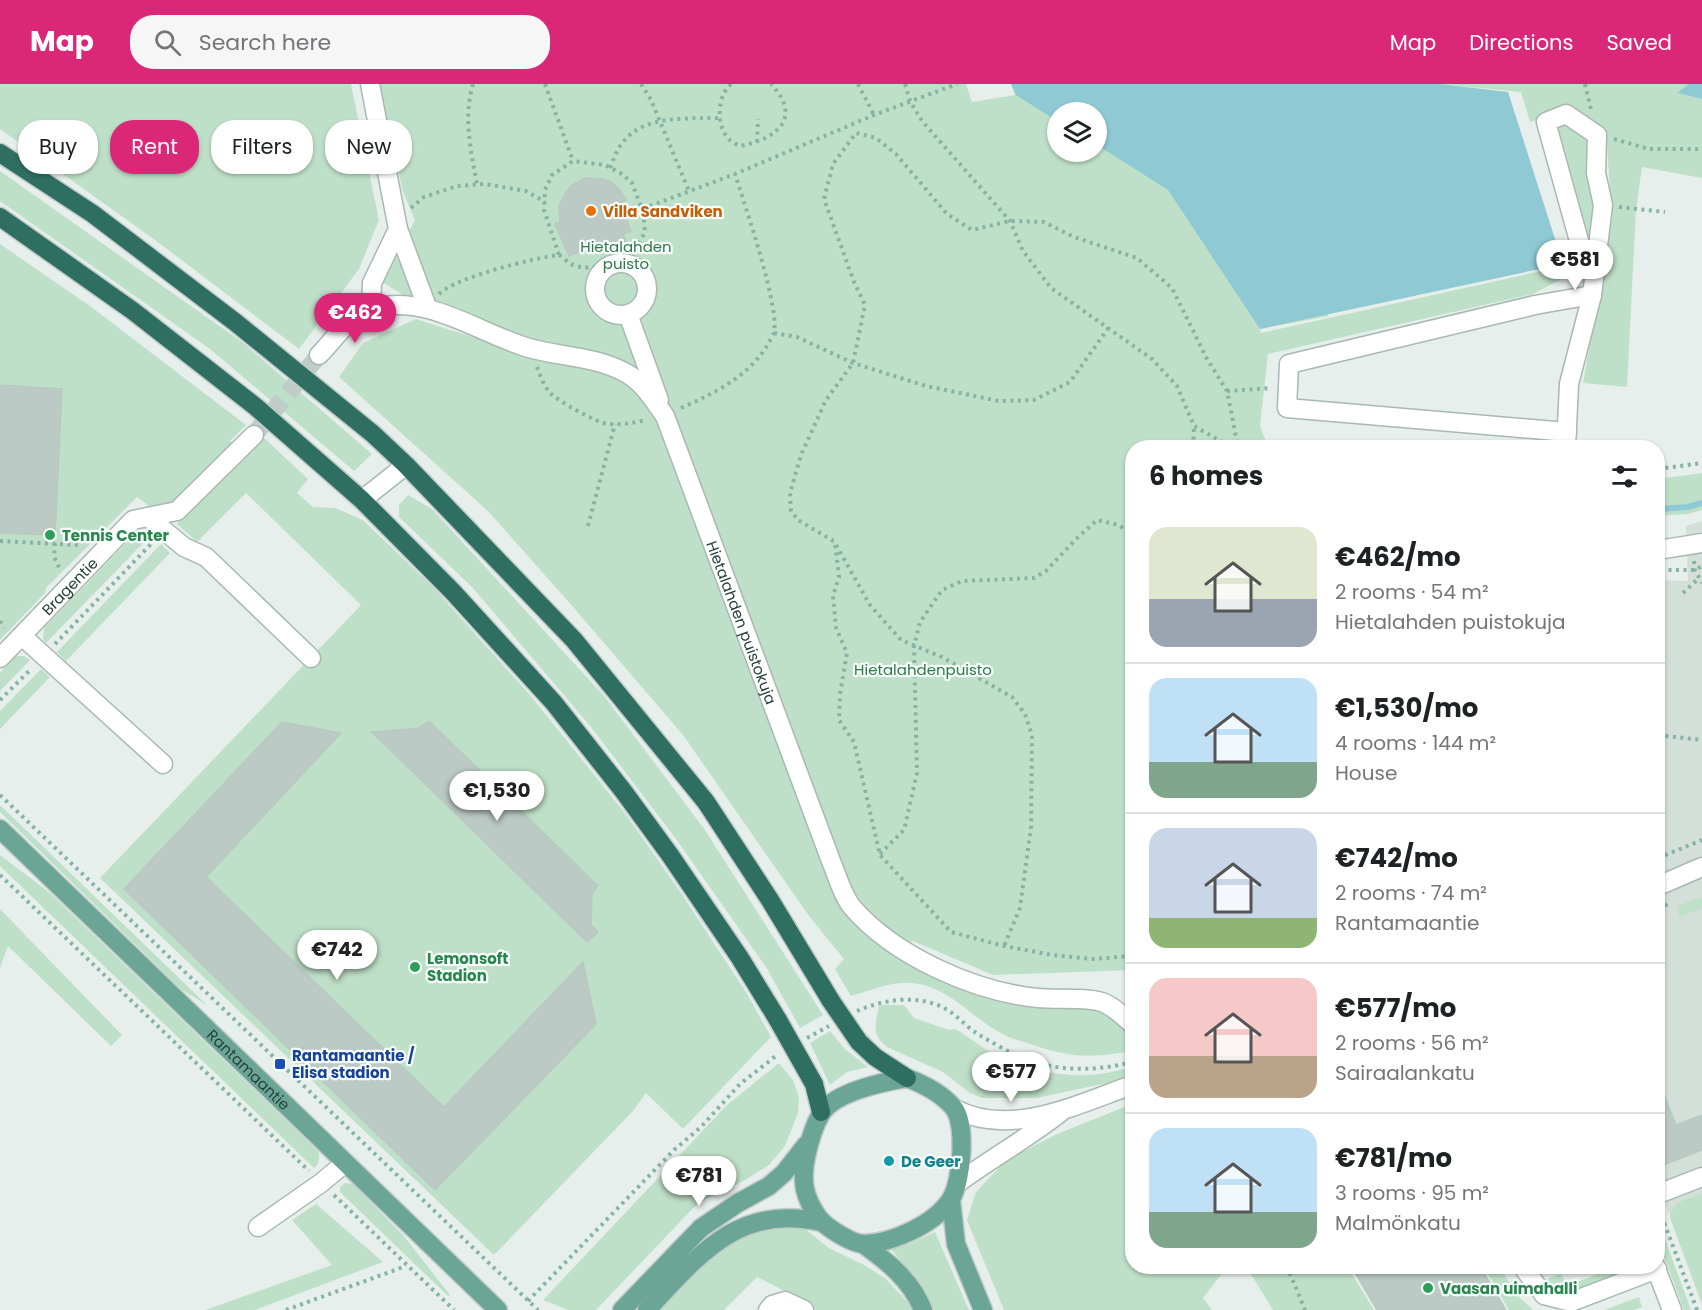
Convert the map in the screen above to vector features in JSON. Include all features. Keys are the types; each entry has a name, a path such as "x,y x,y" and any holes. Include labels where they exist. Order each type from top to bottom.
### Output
{"highway":[{"path":"0,153 93,214 235,322 373,434 406,465 574,640 706,802 770,900 831,1001 860,1042 875,1057 907,1078"},
{"path":"0,218 53,253 143,319 256,407 362,500 453,592 554,703 670,855 740,958 778,1020 814,1084 821,1112"}],"main road":[{"name":"Rantamaantie","path":"0,829 498,1310"},
{"path":"863,1244 911,1232 932,1219 951,1200 958,1183 962,1154 955,1108 930,1089 907,1078 873,1084 841,1099 821,1112 811,1139 803,1174 804,1190 810,1205 821,1221 842,1236 863,1244 888,1263 908,1283 923,1310"},
{"path":"622,1310 701,1228 718,1215 769,1186 784,1173 811,1139"},
{"path":"951,1200 956,1244 982,1310"},
{"path":"647,1310 691,1263 727,1234 770,1219 799,1217 821,1221"}],"street":[{"path":"370,84 397,225 427,308"},
{"path":"1592,296 1535,305 1289,364 1287,408 1567,440 1569,384 1592,296 1604,205 1596,174 1597,135 1566,114 1546,122 1581,248 1595,265"},
{"path":"319,355 353,319 371,308 372,283 397,225"},
{"path":"615,262 627,262 637,267 644,276 647,288 645,299 638,309 628,314 614,315 602,308 594,295 595,281 602,269 615,262"},
{"name":"Hietalahden puistokuja","path":"371,308 403,306 427,308 529,348 606,364 627,373 645,388 665,416 831,861 851,905 874,928 912,955 956,977 995,992 1039,999 1100,1001 1125,1019"},
{"path":"628,314 665,416"},
{"name":"Bragentie","path":"0,658 133,520 177,511 254,435"},
{"path":"362,500 406,465"},
{"path":"148,517 184,547 206,557 311,658"},
{"path":"1665,549 1702,543"},
{"path":"22,636 163,764"},
{"path":"1665,883 1702,867"},
{"path":"955,1108 969,1116 1012,1121 1064,1109 1125,1087"},
{"path":"958,1183 1038,1130 1064,1109"},
{"path":"258,1227 321,1183 345,1163"},
{"path":"1665,1191 1702,1177"},
{"path":"1528,1274 1544,1294 1571,1302 1641,1274"},
{"path":"1658,1274 1671,1310"},
{"path":"768,1310 772,1305 785,1301 804,1310"}],"path":[{"path":"473,84 468,101 467,119 477,185"},
{"path":"544,84 573,161"},
{"path":"641,84 651,100 689,191"},
{"path":"731,84 722,98 721,126 729,139 740,146 757,143 774,135 782,125 785,110 782,96 771,84"},
{"path":"858,84 874,115"},
{"path":"905,84 910,101 921,121 1010,221 1023,251 1051,288 1152,358 1178,386 1194,426 1193,440"},
{"path":"642,209 957,84"},
{"path":"610,168 624,141 640,128 660,121 721,118"},
{"path":"757,143 758,119"},
{"path":"1004,946 1020,909 1031,827 1032,735 1025,714 1012,697 942,657 901,640 870,605 835,542 798,520 791,511 790,493 801,455 826,400 853,363 865,305 854,282 824,199 833,164 856,133 876,138 896,154 947,214 972,230 1010,221 1044,222 1074,237 1137,258 1172,288 1196,339 1227,391 1237,440"},
{"path":"1597,135 1649,149 1702,149"},
{"path":"573,161 605,165 610,168 622,174 632,183 642,209 644,233 633,251 615,262 582,267 570,263 560,255 544,210 545,190 552,175 573,161"},
{"path":"529,348 542,381 551,394 585,415 605,424 626,424 665,416 716,392 749,370 774,333 774,319 760,250 735,174"},
{"path":"397,225 424,197 457,186 477,185 526,191 545,202"},
{"path":"1604,205 1665,212"},
{"path":"427,308 445,288 539,257 560,255"},
{"path":"774,333 796,338 853,363 926,386 999,401 1034,400 1070,382 1108,327"},
{"path":"1227,391 1288,387"},
{"path":"588,526 615,424"},
{"path":"1194,426 1219,440"},
{"path":"1665,468 1702,463"},
{"path":"880,855 904,830 917,773 914,646 920,622 942,590 962,581 1034,578 1046,572 1097,520 1119,525 1125,530"},
{"path":"0,700 163,530"},
{"path":"0,541 79,544"},
{"path":"835,542 839,577 833,596 836,628 847,653 840,694 839,720 854,742 880,855 951,932 1004,946 1092,960 1125,957"},
{"path":"1665,570 1695,570 1702,566"},
{"path":"1683,593 1698,579"},
{"path":"1665,736 1702,740"},
{"path":"0,795 538,1310"},
{"path":"1665,855 1702,840"},
{"path":"0,874 454,1310"},
{"path":"1665,1223 1697,1310"},
{"path":"286,1310 406,1266"},
{"path":"1290,1274 1305,1310"}],"shaded area":[{"path":"1702,521 1702,1305 1665,1202 1665,580 1688,581 1686,526"}],"green space":[{"path":"0,84 351,84 358,120 325,120 325,174 370,174 379,220 359,269 299,349 159,243 63,174 98,174 98,120 18,120 18,142 0,129"},
{"name":"Hietalahdenpuisto","path":"379,84 966,84 972,102 1015,95 1011,84 1117,84 1329,316 1260,329 1261,333 1564,266 1565,272 1563,278 1533,294 1268,354 1260,426 1265,440 1125,440 1125,970 993,975 913,941 886,950 958,987 994,999 1034,1008 1107,1012 1119,1020 1125,1028 1125,1052 1104,1055 1057,1052 1007,1036 943,993 916,983 881,986 851,996 835,969 844,959 809,916 683,735 489,512 339,377 363,343 416,319 476,338 459,308 405,296 382,282 415,220 403,192 399,174 412,174 412,120 387,120"},
{"path":"1440,84 1689,84 1678,93 1702,99 1702,178 1642,167 1636,210 1627,387 1583,383 1612,218 1606,132 1570,109 1530,122 1521,92"},
{"path":"1567,121 1591,139 1598,208 1590,248 1552,125"},
{"path":"0,171 242,342 372,454 354,471 210,349 0,201"},
{"name":"Lemonsoft Stadion","path":"0,244 90,306 246,425 230,441 246,454 262,436 308,479 297,493 313,507 335,508 363,520 433,587 531,696 624,812 746,992 771,1037 683,1129 646,1093 633,1111 494,1255 100,878 361,605 246,493 197,542 177,524 228,473 167,509 156,511 137,497 46,588 45,593 0,640"},
{"path":"1702,473 1702,510 1688,514 1665,516 1665,478"},
{"path":"408,495 432,509 605,697 705,830 823,1015 800,1028 766,967 676,839 591,727 472,587 399,517 399,505"},
{"path":"148,531 152,534 46,643 43,639 44,628 137,532"},
{"path":"161,544 170,553 66,661 57,652"},
{"path":"16,656 24,656 30,660 0,691 0,673"},
{"path":"41,669 50,677 0,729 0,711"},
{"path":"0,805 207,1005 182,990 0,812"},
{"path":"0,855 50,893 318,1151 319,1160 316,1166 314,1168 0,866"},
{"path":"1702,897 1702,908 1679,917 1677,906"},
{"path":"0,909 122,1035 111,1046 8,946 0,968"},
{"path":"879,1005 904,1005 914,1018 949,1030 956,1029 994,1054 1032,1069 1066,1075 1083,1075 1125,1068 1125,1076 1107,1083 1037,1098 982,1098 970,1093 943,1072 887,1047 876,1033"},
{"path":"830,1031 845,1049 868,1067 847,1072 830,1085 810,1043"},
{"path":"779,1063 793,1080 799,1097 798,1113 785,1146 769,1165 745,1180 698,1203 596,1310 568,1310 543,1300 727,1105"},
{"path":"1125,1107 1125,1274 1222,1274 1203,1298 1212,1310 1004,1310 967,1220 976,1192 1006,1160 1057,1134"},
{"path":"345,1183 353,1184 403,1235 450,1295 448,1296 340,1192 340,1187"},
{"path":"1702,1194 1701,1301 1670,1218 1677,1204"},
{"path":"316,1204 383,1262 255,1310 205,1310 332,1265 292,1220"},
{"path":"790,1225 805,1229 829,1248 885,1278 915,1310 816,1310 808,1303 757,1277 724,1310 659,1310 716,1249 751,1232"},
{"path":"935,1232 969,1310 932,1310 921,1286 891,1249 909,1244"},
{"path":"1665,1239 1691,1310 1684,1310 1665,1260"},
{"path":"1251,1274 1352,1274 1374,1310 1273,1310"},
{"path":"1488,1274 1504,1274 1518,1296 1533,1310 1509,1310"},
{"path":"1561,1274 1568,1286 1597,1274 1624,1274 1569,1295 1548,1289 1546,1282 1549,1278"},
{"path":"1639,1297 1642,1307 1634,1310 1604,1310"}],"water":[{"path":"1011,84 1440,84 1508,92 1563,264 1260,329 1168,190 1107,151 1107,102 1047,102 1047,115 1016,95"},
{"path":"1689,84 1702,84 1702,99 1677,93"}],"building":[{"name":"Villa Sandviken","path":"585,178 603,179 611,182 620,190 626,200 620,203 631,231 623,234 626,241 602,250 600,243 569,256 555,224 560,222 559,206 565,194 572,185"},
{"name":"Tennis Center","path":"0,385 62,389 55,535 0,533"},
{"path":"429,721 598,886 592,894 591,925 598,932 587,942 372,732 419,728"},
{"path":"282,722 341,733 206,877 444,1107 583,962 596,1024 435,1190 124,889"},
{"path":"1665,1097 1676,1125 1702,1115 1702,1150 1665,1164"},
{"name":"Vaasan uimahalli","path":"1356,1274 1485,1274 1506,1310 1377,1310"}],"waterway":[{"path":"1665,509 1688,507 1702,503"}],"tunnel":[{"path":"254,435 319,355"}],"place":[{"name":"Villa Sandviken","path":"591,211"},
{"name":"Tennis Center","path":"50,535"},
{"name":"Lemonsoft Stadion","path":"415,967"},
{"name":"Rantamaantie / Elisa stadion","path":"280,1064"},
{"name":"De Geer","path":"889,1161"},
{"name":"Vaasan uimahalli","path":"1428,1288"}],"park label":[{"name":"Hietalahden puisto","path":"626,254"}]}
